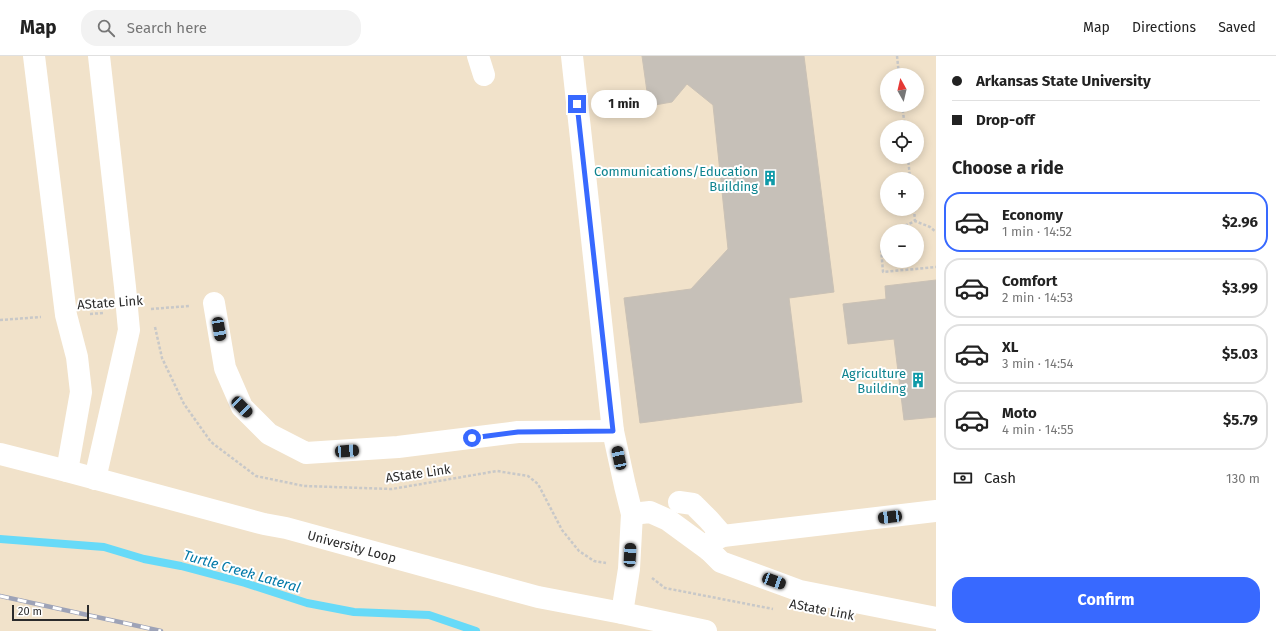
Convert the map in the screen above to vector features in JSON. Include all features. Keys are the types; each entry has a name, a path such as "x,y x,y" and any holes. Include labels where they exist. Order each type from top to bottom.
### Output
{"street":[{"path":"34,56 66,315 77,357 81,392 67,471"},
{"path":"95,479 129,330 99,56"},
{"path":"572,56 613,431 625,486 641,513 629,569 622,613"},
{"path":"214,303 225,368 242,407 269,434 306,453 398,447 518,432 613,431"},
{"name":"University Loop","path":"0,454 264,524 286,528 538,597 706,631"},
{"path":"679,502 693,504 709,520 721,562 800,591 936,618"},
{"path":"641,513 668,520 716,543 936,512"}],"path":[{"path":"897,56 898,68"},
{"path":"915,216 915,222"},
{"path":"910,224 915,222 930,227 936,232"},
{"path":"883,268 883,272 936,267"},
{"name":"AState Link","path":"0,320 214,303"},
{"name":"AState Link","path":"154,323 162,358 184,404 211,442 256,476 304,486 392,489 497,471 528,476 538,484 562,530 579,552 594,561 644,572 665,588 775,609"}],"shaded area":[{"path":"0,56 936,56 936,631 0,631"}],"building":[{"name":"Communications/Education Building","path":"642,56 804,56 834,292 789,298 802,402 640,423 624,298 691,289 728,249 713,105 687,84 672,102 649,106"},
{"name":"Agriculture Building","path":"936,280 936,417 904,420 894,339 848,344 843,304 886,299 885,286"}],"waterway":[{"name":"Turtle Creek Lateral","path":"0,539 104,547 144,559 181,566 245,583 307,603 354,612 429,615 476,631"}],"railway":[{"path":"0,596 161,631"}],"place":[{"name":"Communications/Education Building","path":"770,178"},
{"name":"Agriculture Building","path":"918,380"}],"route":[{"path":"472,438 518,432 613,431 577,104"}]}
